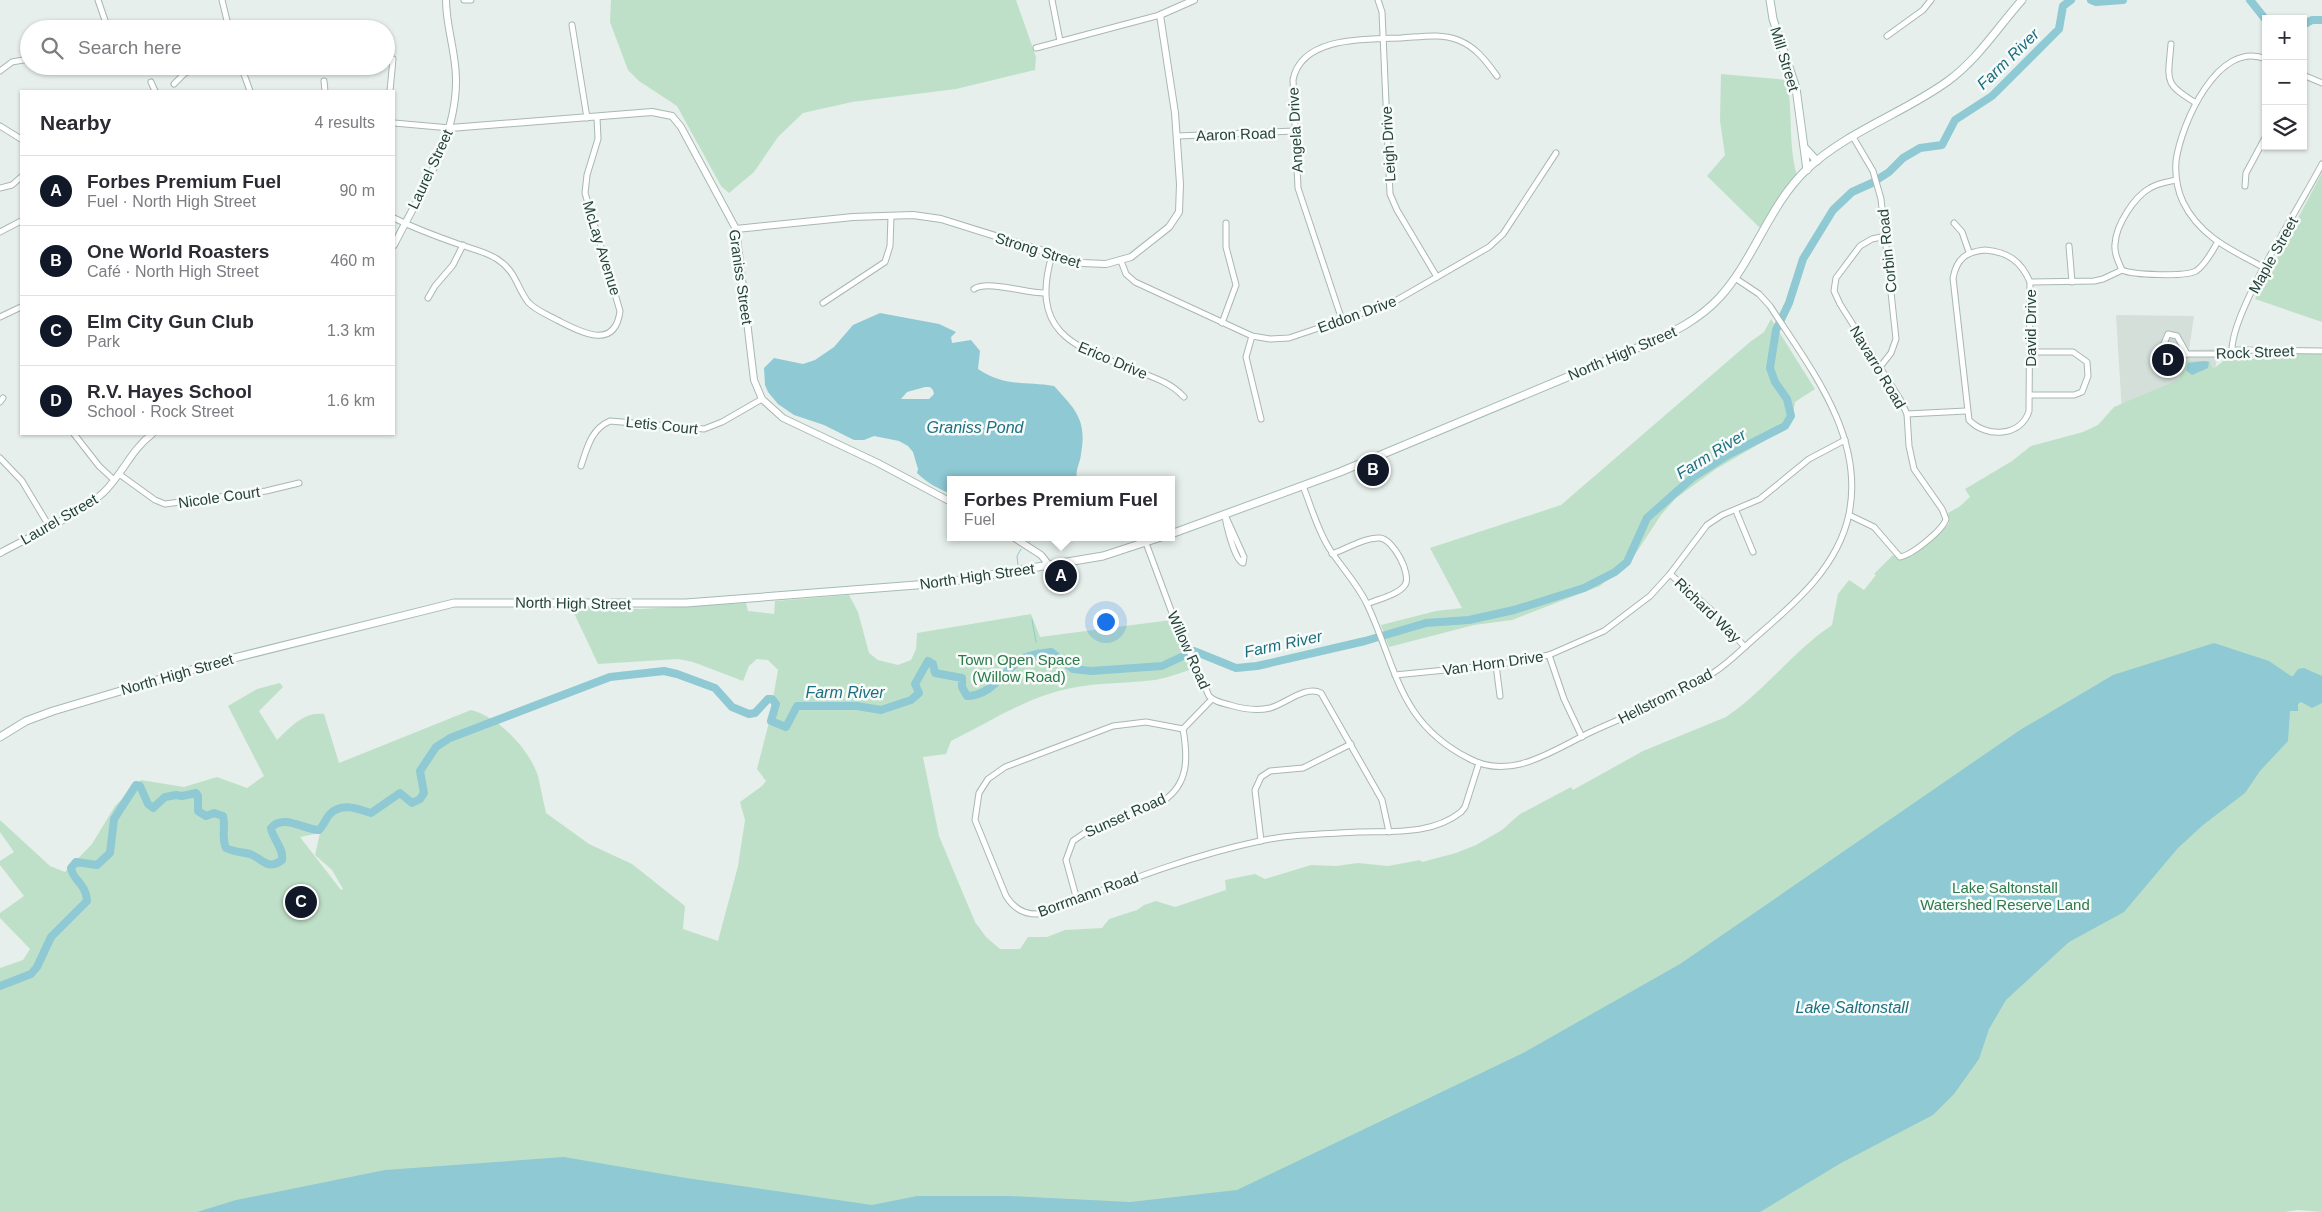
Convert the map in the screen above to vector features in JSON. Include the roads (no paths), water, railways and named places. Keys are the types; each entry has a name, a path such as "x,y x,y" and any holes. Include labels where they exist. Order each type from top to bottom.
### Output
{"main road":[{"name":"Mill Street","path":"1770,0 1773,19 1796,88 1807,170"},
{"name":"North High Street","path":"1175,533 1303,486 1671,333 1713,304 1735,278 1783,199 1807,170 1853,137 1950,79 1972,59 2022,0"},
{"path":"1805,148 1817,161"},
{"name":"North High Street","path":"0,737 26,721 53,711 218,662 454,603 647,604 718,601 942,583 1103,556 1151,541"}],"street":[{"path":"98,0 105,20"},
{"path":"222,0 227,20"},
{"name":"Laurel Street","path":"395,242 450,128 456,97 456,72 446,0"},
{"path":"464,0 471,0"},
{"path":"1052,0 1060,41"},
{"path":"1036,48 1160,15 1194,0"},
{"name":"Leigh Drive","path":"1378,0 1382,12 1390,194 1397,210 1437,277"},
{"path":"1887,36 1922,10 1930,0"},
{"name":"Strong Street","path":"736,229 830,218 891,216 935,218 1052,255 1089,264 1121,261 1147,246 1177,216 1181,201 1178,136 1173,90 1160,15"},
{"path":"572,25 587,118"},
{"name":"Angela Drive","path":"1342,320 1298,188 1293,80 1296,70 1303,60 1316,51 1341,41 1437,36 1452,38 1478,52 1497,76"},
{"path":"2171,44 2168,79 2177,91 2196,104"},
{"path":"2262,58 2257,56 2238,57 2222,67 2196,104 2180,144 2176,162 2176,180 2183,203 2192,218 2217,243 2265,268"},
{"path":"0,71 12,62 20,60"},
{"path":"174,84 183,75"},
{"path":"244,75 250,90"},
{"path":"390,90 392,75"},
{"path":"2307,77 2322,83"},
{"path":"324,81 325,90"},
{"path":"151,82 155,90"},
{"name":"Graniss Street","path":"450,128 659,112 672,116 681,127 736,229 754,380 762,399 782,418 878,463 947,500"},
{"name":"McLay Avenue","path":"395,219 404,224 490,255 504,264 515,277 529,302 545,313 589,335 600,335 613,328 618,321 620,307 585,192 587,175 598,138 598,117"},
{"path":"395,122 450,128"},
{"path":"0,126 20,138"},
{"name":"Aaron Road","path":"1178,136 1295,131"},
{"name":"Corbin Road","path":"1853,137 1874,174 1879,188 1886,236 1896,339 1891,353 1880,367"},
{"path":"2244,186 2246,173 2262,143"},
{"name":"Eddon Drive","path":"1121,261 1126,274 1135,282 1222,323 1252,336 1270,339 1289,338 1390,304 1498,240 1556,153"},
{"name":"Maple Street","path":"2232,350 2233,340 2244,311 2265,268 2322,164"},
{"path":"0,188 12,185 20,178"},
{"path":"2122,270 2116,257 2114,244 2118,230 2128,213 2148,189 2176,180"},
{"path":"823,303 885,262 890,246 891,216"},
{"path":"0,232 20,222"},
{"path":"1222,323 1236,285 1226,247 1226,223"},
{"path":"1907,414 1966,411 1953,278 1955,266 1969,252 1962,232 1954,223"},
{"name":"Navarro Road","path":"1849,516 1870,524 1896,554 1902,557 1936,533 1944,525 1946,519 1914,469 1909,446 1907,414 1840,304 1834,287 1836,278 1860,246 1872,239 1886,236"},
{"path":"2030,282 2072,282 2103,279 2122,270 2137,274 2188,273 2200,267 2217,243"},
{"path":"428,298 435,286 453,265 463,245"},
{"path":"2069,246 2072,282"},
{"name":"David Drive","path":"1966,411 1969,420 1975,427 1997,432 2012,430 2027,420 2030,395 2031,352 2030,282 2025,270 2008,255 1985,250 1969,252"},
{"name":"Erico Drive","path":"1052,255 1044,293 1052,320 1062,333 1072,343 1169,384 1184,397"},
{"name":"Hellstrom Road","path":"1303,486 1323,537 1332,554 1367,604 1394,675 1411,709 1433,735 1457,752 1479,763 1498,767 1518,766 1701,680 1723,666 1745,647 1791,606 1816,580 1832,556 1849,516 1851,477 1845,440 1838,416 1774,312 1758,294 1735,278"},
{"path":"974,289 987,284 1029,293 1044,293"},
{"path":"0,317 20,307"},
{"name":"Rock Street","path":"2187,354 2177,336 2168,334 2161,348 2163,355 2168,359 2187,354 2218,354 2232,350 2322,350"},
{"path":"1252,336 1246,357 1261,419"},
{"path":"2030,395 2074,395 2082,392 2088,376 2087,362 2073,352 2031,352"},
{"name":"Letis Court","path":"580,466 592,436 597,429 610,421 704,429 722,422 762,399"},
{"path":"75,435 99,466 114,480"},
{"name":"Laurel Street","path":"0,552 89,504 114,480 137,448 151,435"},
{"name":"Van Horn Drive","path":"1394,675 1496,665 1549,655 1604,631 1650,596 1670,574 1707,525 1722,515 1736,510 1773,490 1809,459 1845,440"},
{"path":"0,458 22,480 49,526"},
{"name":"Nicole Court","path":"119,474 151,498 165,504 266,491 299,483"},
{"path":"1736,510 1753,552"},
{"path":"1225,515 1244,557 1243,563 1238,559 1226,524 1225,515"},
{"path":"1332,554 1378,538 1388,540 1393,546 1404,568 1406,583 1398,591 1367,604"},
{"path":"1019,541 1041,555 1049,565"},
{"name":"Willow Road","path":"1146,543 1185,643 1206,691 1212,699 1242,708 1262,709 1277,705 1310,690 1318,691 1324,696 1382,800 1390,832"},
{"name":"Richard Way","path":"1670,574 1711,610 1745,647"},
{"path":"1549,655 1564,699 1582,737"},
{"path":"1496,665 1500,696"},
{"path":"1182,729 1212,699"},
{"name":"Borrmann Road","path":"1182,729 1146,722 1113,726 1005,767 993,774 983,786 976,803 975,820 1009,901 1025,913 1035,915 1174,863 1261,841 1325,834 1390,832 1424,828 1461,812 1465,807 1479,763"},
{"name":"Sunset Road","path":"1077,900 1066,866 1070,846 1086,832 1163,800 1174,793 1184,776 1186,766 1182,729"},
{"path":"1261,841 1255,790 1261,777 1277,770 1303,768 1351,744"}],"water":[{"name":"Graniss Pond","path":"880,313 939,324 956,332 951,337 952,343 971,340 980,351 978,369 997,379 1054,386 1074,409 1081,424 1082,432 1077,476 947,476 947,492 925,480 917,473 918,469 913,452 908,446 899,441 874,436 864,440 854,440 824,425 794,415 778,404 765,385 764,368 774,358 803,364 815,360 834,347 853,325","holes":["925,387 930,387 934,394 929,399 901,399 907,392"]},
{"path":"2209,362 2208,368 2192,375 2186,370 2188,363"},
{"name":"Lake Saltonstall","path":"2214,643 2269,661 2291,676 2298,669 2304,668 2322,676 2322,703 2312,708 2301,702 2298,704 2298,711 2290,711 2288,741 2260,771 2245,793 2203,825 2178,848 2124,912 2069,942 2006,1000 1989,1029 1979,1059 1954,1094 1933,1115 1841,1163 1760,1212 197,1212 236,1200 385,1170 564,1157 686,1178 872,1205 917,1196 1009,1196 1130,1202 1237,1190 1523,1053 1680,964 2020,730 2113,675"}],"waterway":[{"name":"Farm River","path":"0,986 31,974 37,967 51,937 87,901 84,890 71,868 76,862 97,865 110,853 114,819 136,785 140,786 148,804 153,808 165,797 196,793 198,796 198,811 206,816 214,813 223,816 226,848 250,854 266,863 273,864 282,860 280,848 271,828 276,824 287,822 319,830 327,817 340,808 345,807 371,813 400,793 412,803 420,799 424,793 420,771 436,747 450,738 610,677 664,671 677,674 715,688 732,707 749,714 755,713 768,699 772,699 776,704 771,721 786,727 797,706 857,706 881,710 911,700 919,693 915,684 928,661 933,664 935,673 962,678 962,687 967,696 977,695 985,691 1024,658 1051,652 1073,669 1091,671 1162,666 1194,651 1236,668 1257,666 1365,641 1426,623 1469,620 1514,610 1584,588 1615,572 1627,562 1647,518 1692,478 1728,455 1785,426 1791,416 1787,399 1775,382 1770,368 1776,330 1789,303 1803,259 1833,210 1852,192 1872,183 1889,172 1903,158 1920,148 1942,145 1955,120 1992,96 2059,29 2063,6 2071,0"},
{"name":"Farm River","path":"2091,0 2096,2 2123,0"},
{"name":"Farm River","path":"2250,0 2262,15"},
{"name":"Farm River","path":"2307,23 2312,20 2322,20"},
{"path":"1018,565 1017,556 1021,549"},
{"path":"1032,620 1036,642"},
{"name":"Farm River","path":"1038,649 1039,653"}],"place":[{"name":"R.V. Hayes School","path":"2168,360"},
{"name":"One World Roasters","path":"1373,470"},
{"name":"Forbes Premium Fuel","path":"1061,576"},
{"name":"Elm City Gun Club","path":"301,902"}],"park label":[{"name":"Town Open Space (Willow Road)","path":"1019,668"},
{"name":"Lake Saltonstall Watershed Reserve Land","path":"2005,896"}]}
